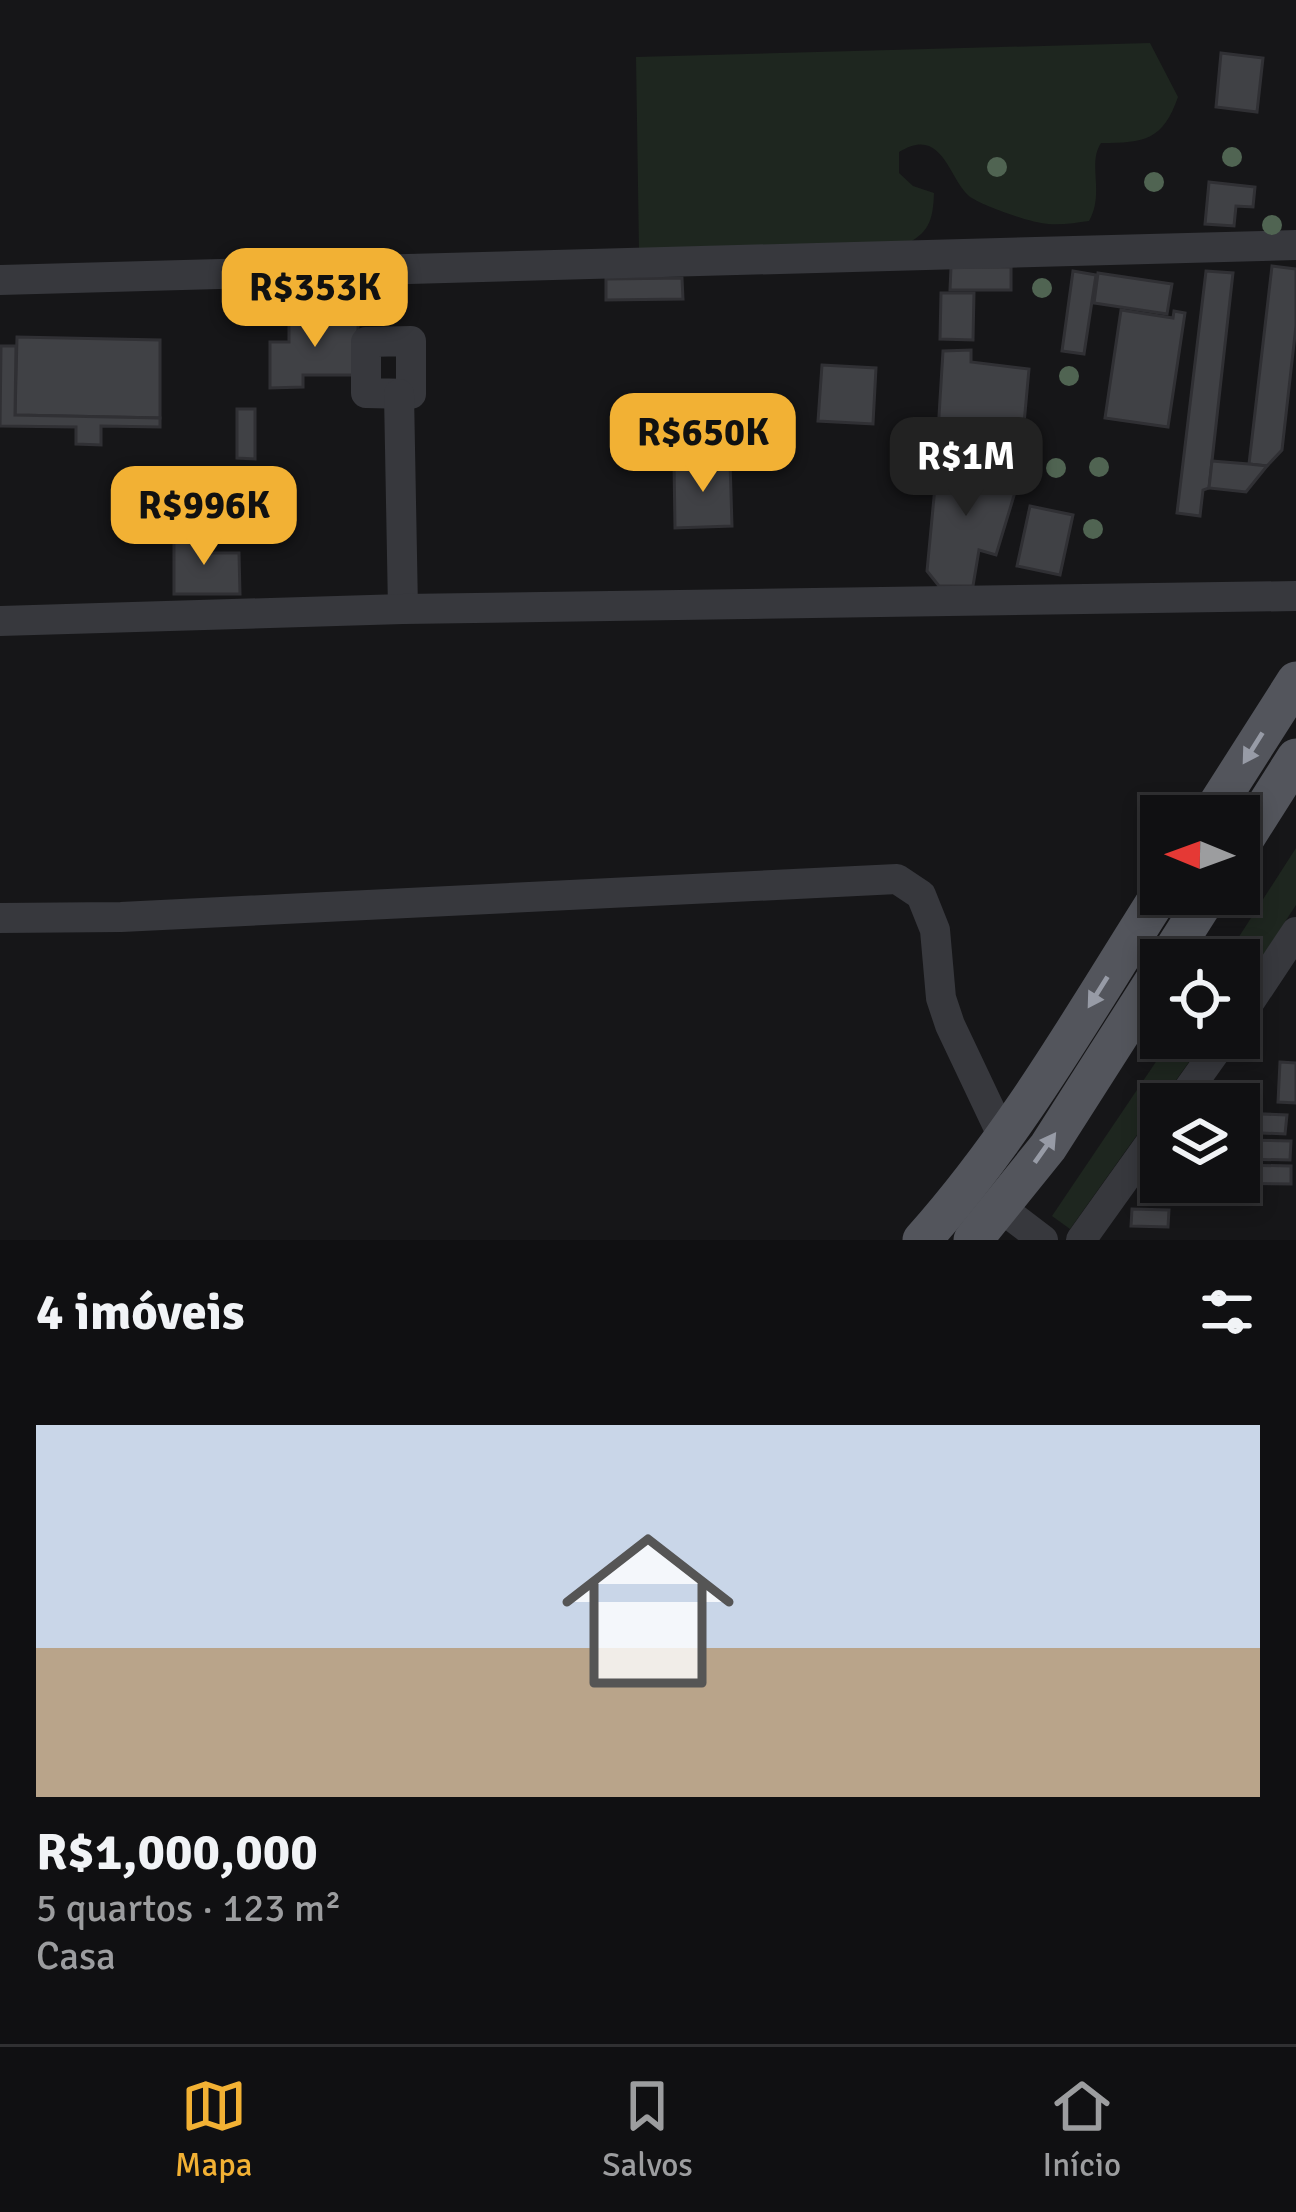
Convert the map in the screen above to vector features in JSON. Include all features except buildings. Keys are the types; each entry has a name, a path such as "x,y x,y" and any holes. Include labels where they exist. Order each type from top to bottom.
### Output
{"main road":[{"path":"1223,795 1296,681"},
{"path":"1260,815 1296,758"},
{"path":"922,1240 959,1199 1003,1137 1147,915"},
{"path":"973,1240 1048,1147 1140,1003"}],"street":[{"path":"0,280 1296,245"},
{"path":"399,394 403,609"},
{"path":"0,620 1296,596"},
{"path":"0,918 121,917 897,879 921,895 935,930 941,998 950,1025 1003,1137"},
{"path":"1260,989 1296,932"},
{"path":"1262,986 1296,987"},
{"path":"1082,1240 1140,1158"},
{"path":"1001,1208 1043,1240"}],"shaded area":[{"path":"1150,43 1178,97 1166,122 1150,136 1101,143 1095,160 1096,200 1089,221 1041,223 983,204 962,188 935,149 913,145 899,152 899,173 913,186 934,193 933,203 924,231 902,246 639,251 636,57"},
{"path":"1296,848 1296,905 1260,960 1260,939 1238,939 1253,915 1260,915 1260,904"},
{"path":"1158,1059 1191,1059 1174,1083 1142,1083"},
{"path":"1140,1085 1140,1131 1070,1229 1052,1216"}]}
